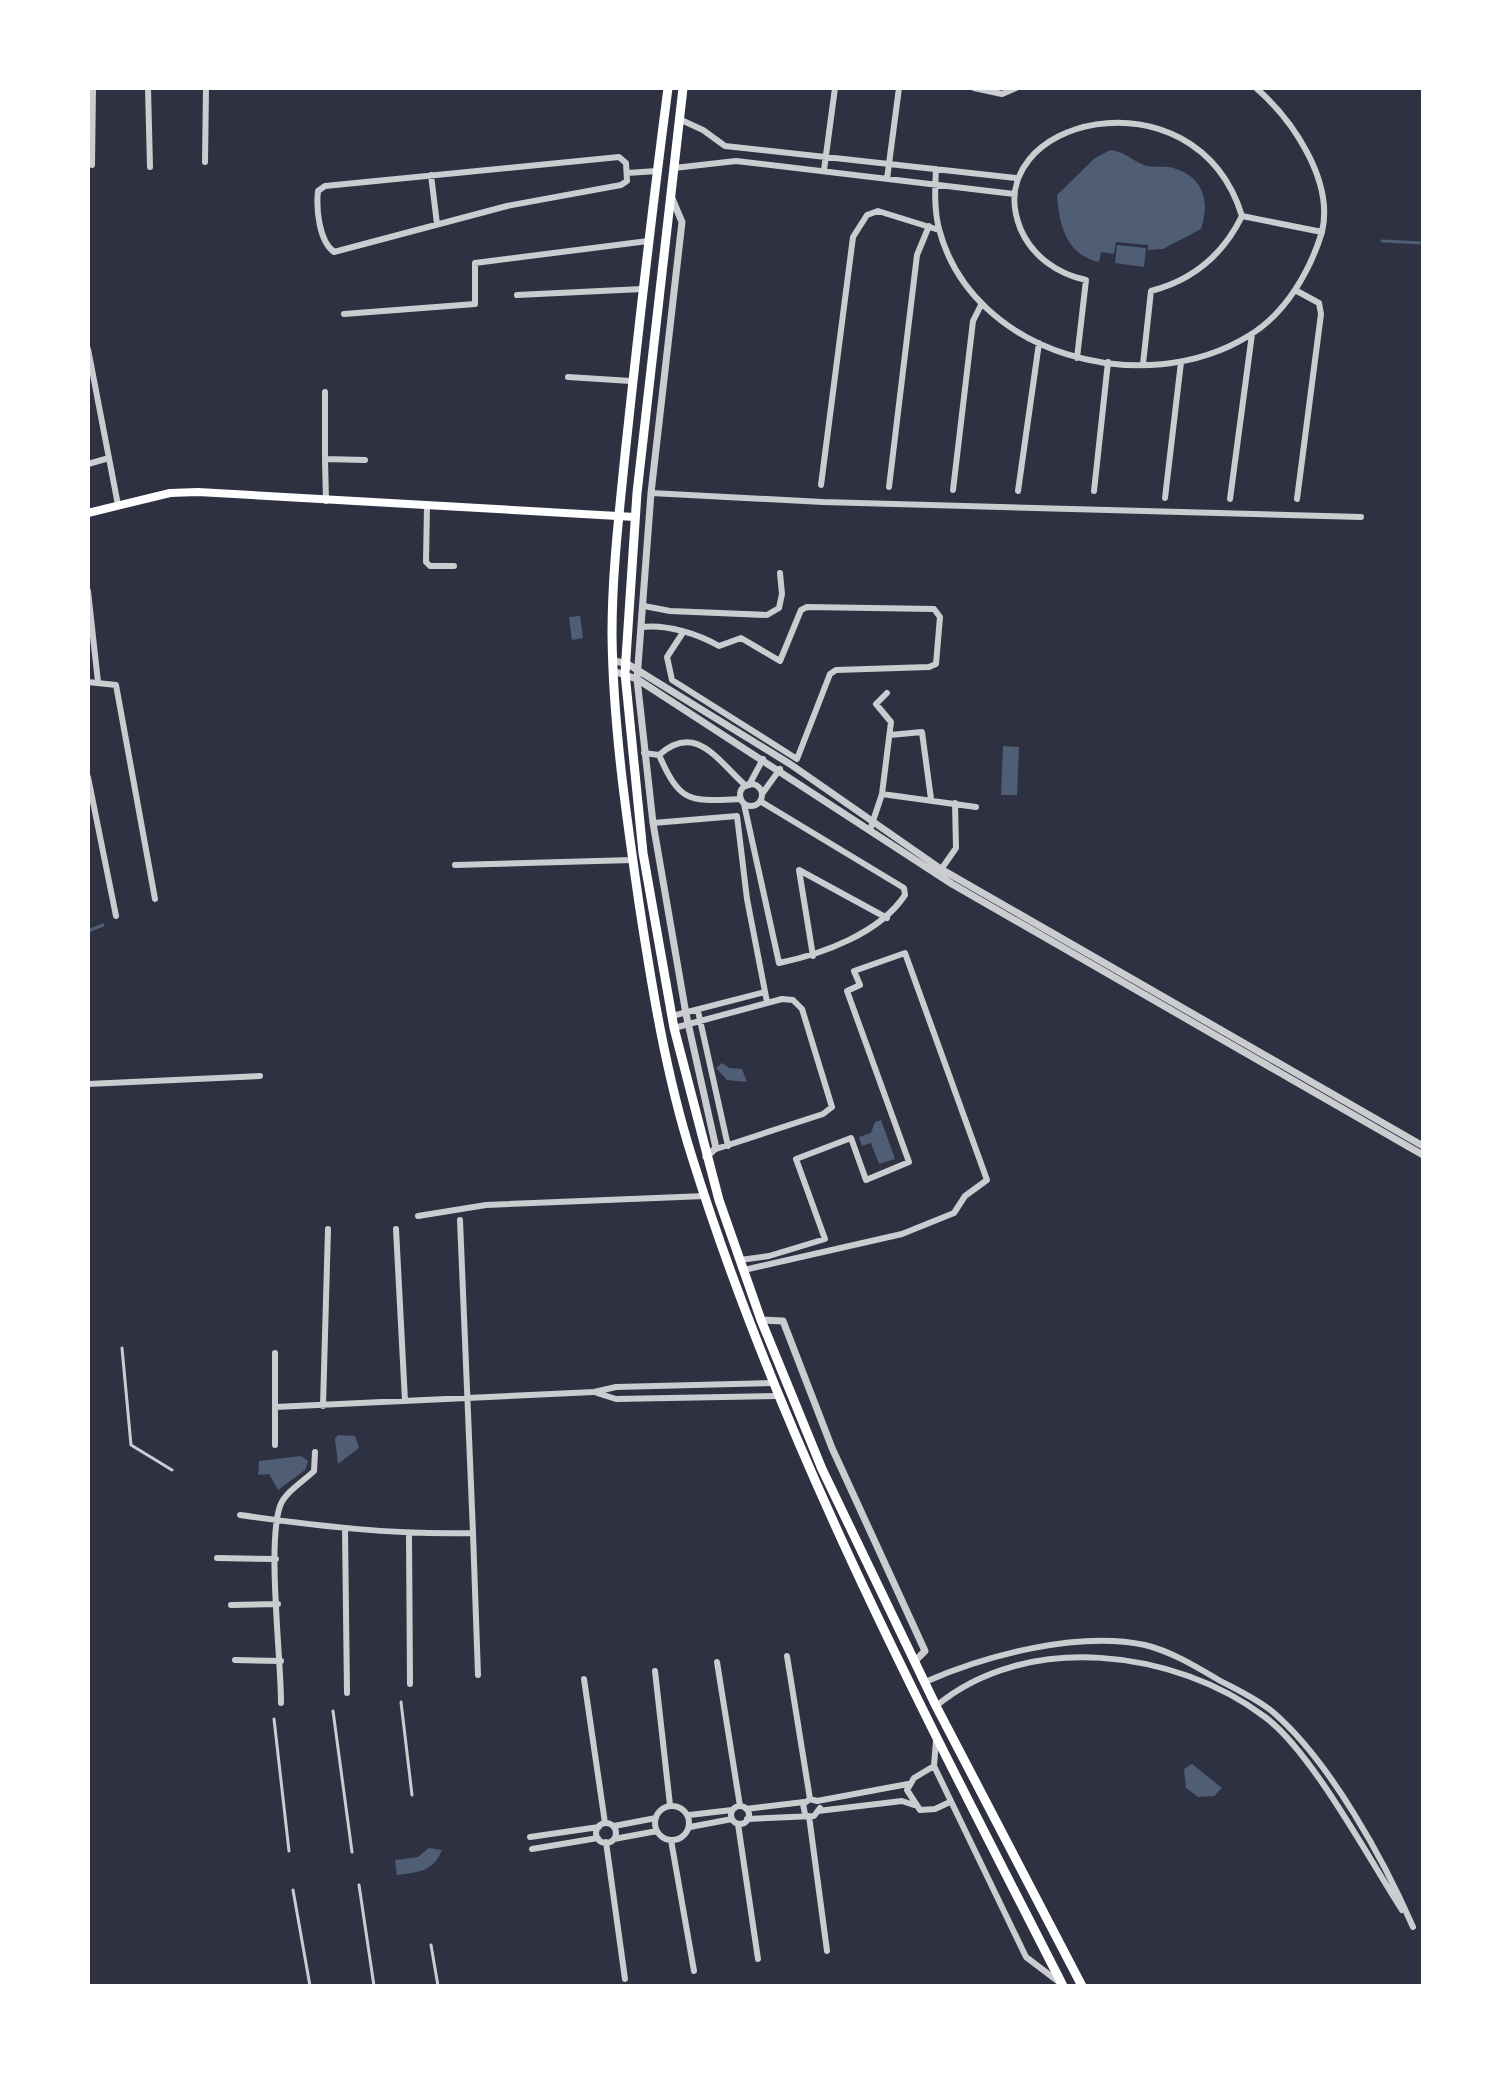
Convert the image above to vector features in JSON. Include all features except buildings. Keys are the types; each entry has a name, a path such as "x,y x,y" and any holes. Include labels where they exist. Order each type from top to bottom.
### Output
{"main road":[{"path":"668,88 616,517 613,666 632,860 670,1069 705,1196 778,1396 829,1516 936,1740 1063,1985"},
{"path":"683,88 635,517 626,668 643,853 674,1028 706,1157 761,1320 841,1510 936,1706 1082,1986"},
{"path":"88,513 170,493 198,492 635,517"},
{"path":"829,1516 841,1510"}],"street":[{"path":"92,165 93,88"},
{"path":"148,88 150,167"},
{"path":"205,162 206,88"},
{"path":"824,170 835,88"},
{"path":"887,179 899,88"},
{"path":"974,88 1002,94 1016,88"},
{"path":"936,169 939,230 964,284 981,305 1039,343 1077,358 1143,364 1181,362 1220,350 1252,334 1295,290 1310,265 1322,232 1326,215 1306,149 1278,107 1256,88"},
{"path":"679,119 725,146 1016,178"},
{"path":"1077,358 1086,280 1055,269 1030,246 1020,227 1014,194 1016,178 1043,149 1065,134 1103,123 1142,123 1179,135 1211,159 1227,179 1242,216"},
{"path":"619,157 626,163 627,173 621,185 507,206 334,252 323,236 317,201 318,191 325,186 431,175 619,157"},
{"path":"674,168 736,161 1014,194"},
{"path":"627,173 657,171"},
{"path":"431,175 437,224"},
{"path":"671,195 682,222 651,493 639,675 653,823 686,1014 716,1149"},
{"path":"821,485 853,237 867,215 878,211 939,230"},
{"path":"1242,216 1322,232"},
{"path":"1143,364 1151,291 1178,282 1202,268 1221,249 1242,216"},
{"path":"889,487 917,255 929,226"},
{"path":"344,314 475,304 475,263 648,241"},
{"path":"517,295 642,289"},
{"path":"1295,290 1319,303 1321,314 1297,499"},
{"path":"953,490 973,321 981,305"},
{"path":"1230,499 1252,334"},
{"path":"1018,491 1039,343"},
{"path":"88,349 118,505"},
{"path":"1094,491 1108,362"},
{"path":"1165,498 1181,362"},
{"path":"568,377 631,381"},
{"path":"325,392 326,501"},
{"path":"88,464 109,458"},
{"path":"325,459 365,460"},
{"path":"651,493 839,502 1361,517"},
{"path":"427,506 426,562 430,566 454,566"},
{"path":"644,606 670,611 767,615 779,608 782,594 780,573"},
{"path":"88,591 98,682"},
{"path":"642,627 654,626 701,636 719,646 741,638 780,661 803,608 938,611 940,658 936,664 929,667 836,670 830,674 795,763"},
{"path":"682,634 667,657 672,680 795,763 872,827"},
{"path":"613,666 626,668 795,763"},
{"path":"639,675 939,872 1423,1155"},
{"path":"88,682 116,685 155,899"},
{"path":"872,827 882,794 891,720 879,712 876,704 887,693"},
{"path":"890,735 922,732 931,799"},
{"path":"644,753 659,755 677,741 695,742 748,786 759,788 761,797 904,888 905,895 887,918 813,956 779,963 743,802 748,786 763,759"},
{"path":"659,755 681,795 697,801 743,802 751,806 780,769"},
{"path":"88,777 116,916"},
{"path":"882,794 976,807"},
{"path":"939,872 956,848 955,803"},
{"path":"653,823 737,816 747,899 767,1002"},
{"path":"455,865 632,860"},
{"path":"813,956 799,870 887,918"},
{"path":"939,872 1423,1146"},
{"path":"905,953 987,1180 965,1196 954,1213 902,1234 742,1265 825,1239 796,1159 851,1138 866,1180 909,1162 847,991 860,985 854,971 905,953"},
{"path":"672,1016 765,992"},
{"path":"674,1028 788,999 802,1009 832,1107 823,1114 716,1149 706,1157"},
{"path":"698,1011 728,1146"},
{"path":"88,1084 260,1076"},
{"path":"418,1216 486,1205 705,1196"},
{"path":"460,1220 478,1675"},
{"path":"323,1406 328,1229"},
{"path":"396,1229 405,1401"},
{"path":"761,1320 783,1321 832,1448 925,1651 916,1660"},
{"path":"275,1353 275,1445"},
{"path":"275,1407 594,1392 616,1387 773,1383"},
{"path":"594,1392 616,1399 778,1396"},
{"path":"281,1703 276,1559 278,1520 286,1497 314,1471 315,1452"},
{"path":"240,1515 345,1530 409,1535 473,1533"},
{"path":"345,1530 347,1693"},
{"path":"409,1535 410,1684"},
{"path":"217,1558 276,1559"},
{"path":"231,1605 278,1604"},
{"path":"925,1682 967,1663 1019,1649 1101,1643 1145,1645 1192,1664 1273,1711 1315,1755 1393,1882 1413,1927 1299,1753 1266,1717 1214,1687 1149,1663 1063,1658 989,1673 955,1690 936,1706"},
{"path":"787,1656 810,1801 807,1815 827,1951"},
{"path":"235,1660 281,1661"},
{"path":"717,1662 747,1819"},
{"path":"655,1671 670,1805"},
{"path":"584,1679 602,1825 598,1838"},
{"path":"936,1740 934,1766 1026,1957 1063,1985"},
{"path":"689,1815 810,1801 908,1784 934,1766"},
{"path":"908,1784 914,1805"},
{"path":"810,1801 818,1811"},
{"path":"690,1827 902,1801 928,1811 950,1802"},
{"path":"532,1849 598,1838 610,1841 657,1831 671,1840 683,1837 690,1827 689,1815 681,1807 670,1805 661,1810 656,1818 657,1831"},
{"path":"732,1810 758,1959"},
{"path":"530,1837 656,1818"},
{"path":"614,1826 610,1841 625,1979"},
{"path":"671,1840 694,1971"}],"lane":[{"path":"122,1348 131,1445 172,1470"},
{"path":"401,1702 412,1795"},
{"path":"333,1711 352,1852"},
{"path":"274,1719 289,1851"},
{"path":"359,1885 374,1986"},
{"path":"293,1890 310,1986"},
{"path":"431,1945 438,1986"}],"water":[{"path":"1110,150 1147,166 1169,167 1189,175 1201,189 1204,198 1201,229 1163,249 1148,250 1148,245 1116,242 1114,254 1101,252 1099,262 1079,253 1062,227 1057,195 1095,158"},
{"path":"1117,245 1146,248 1144,267 1115,263"},
{"path":"580,616 583,638 572,640 569,617"},
{"path":"1003,746 1019,747 1017,795 1001,795"},
{"path":"722,1063 729,1068 742,1069 747,1082 727,1080 716,1068"},
{"path":"881,1120 895,1159 879,1164 871,1143 862,1146 859,1137 871,1133 875,1122"},
{"path":"338,1435 355,1436 359,1448 338,1464 335,1439"},
{"path":"301,1456 308,1461 305,1470 278,1490 269,1474 258,1475 259,1461"},
{"path":"1192,1764 1222,1788 1214,1796 1198,1797 1186,1788 1184,1769"},
{"path":"429,1848 442,1850 430,1867 397,1875 395,1860 418,1857"}],"waterway":[{"path":"1382,241 1423,243"},
{"path":"88,931 103,925"}]}
